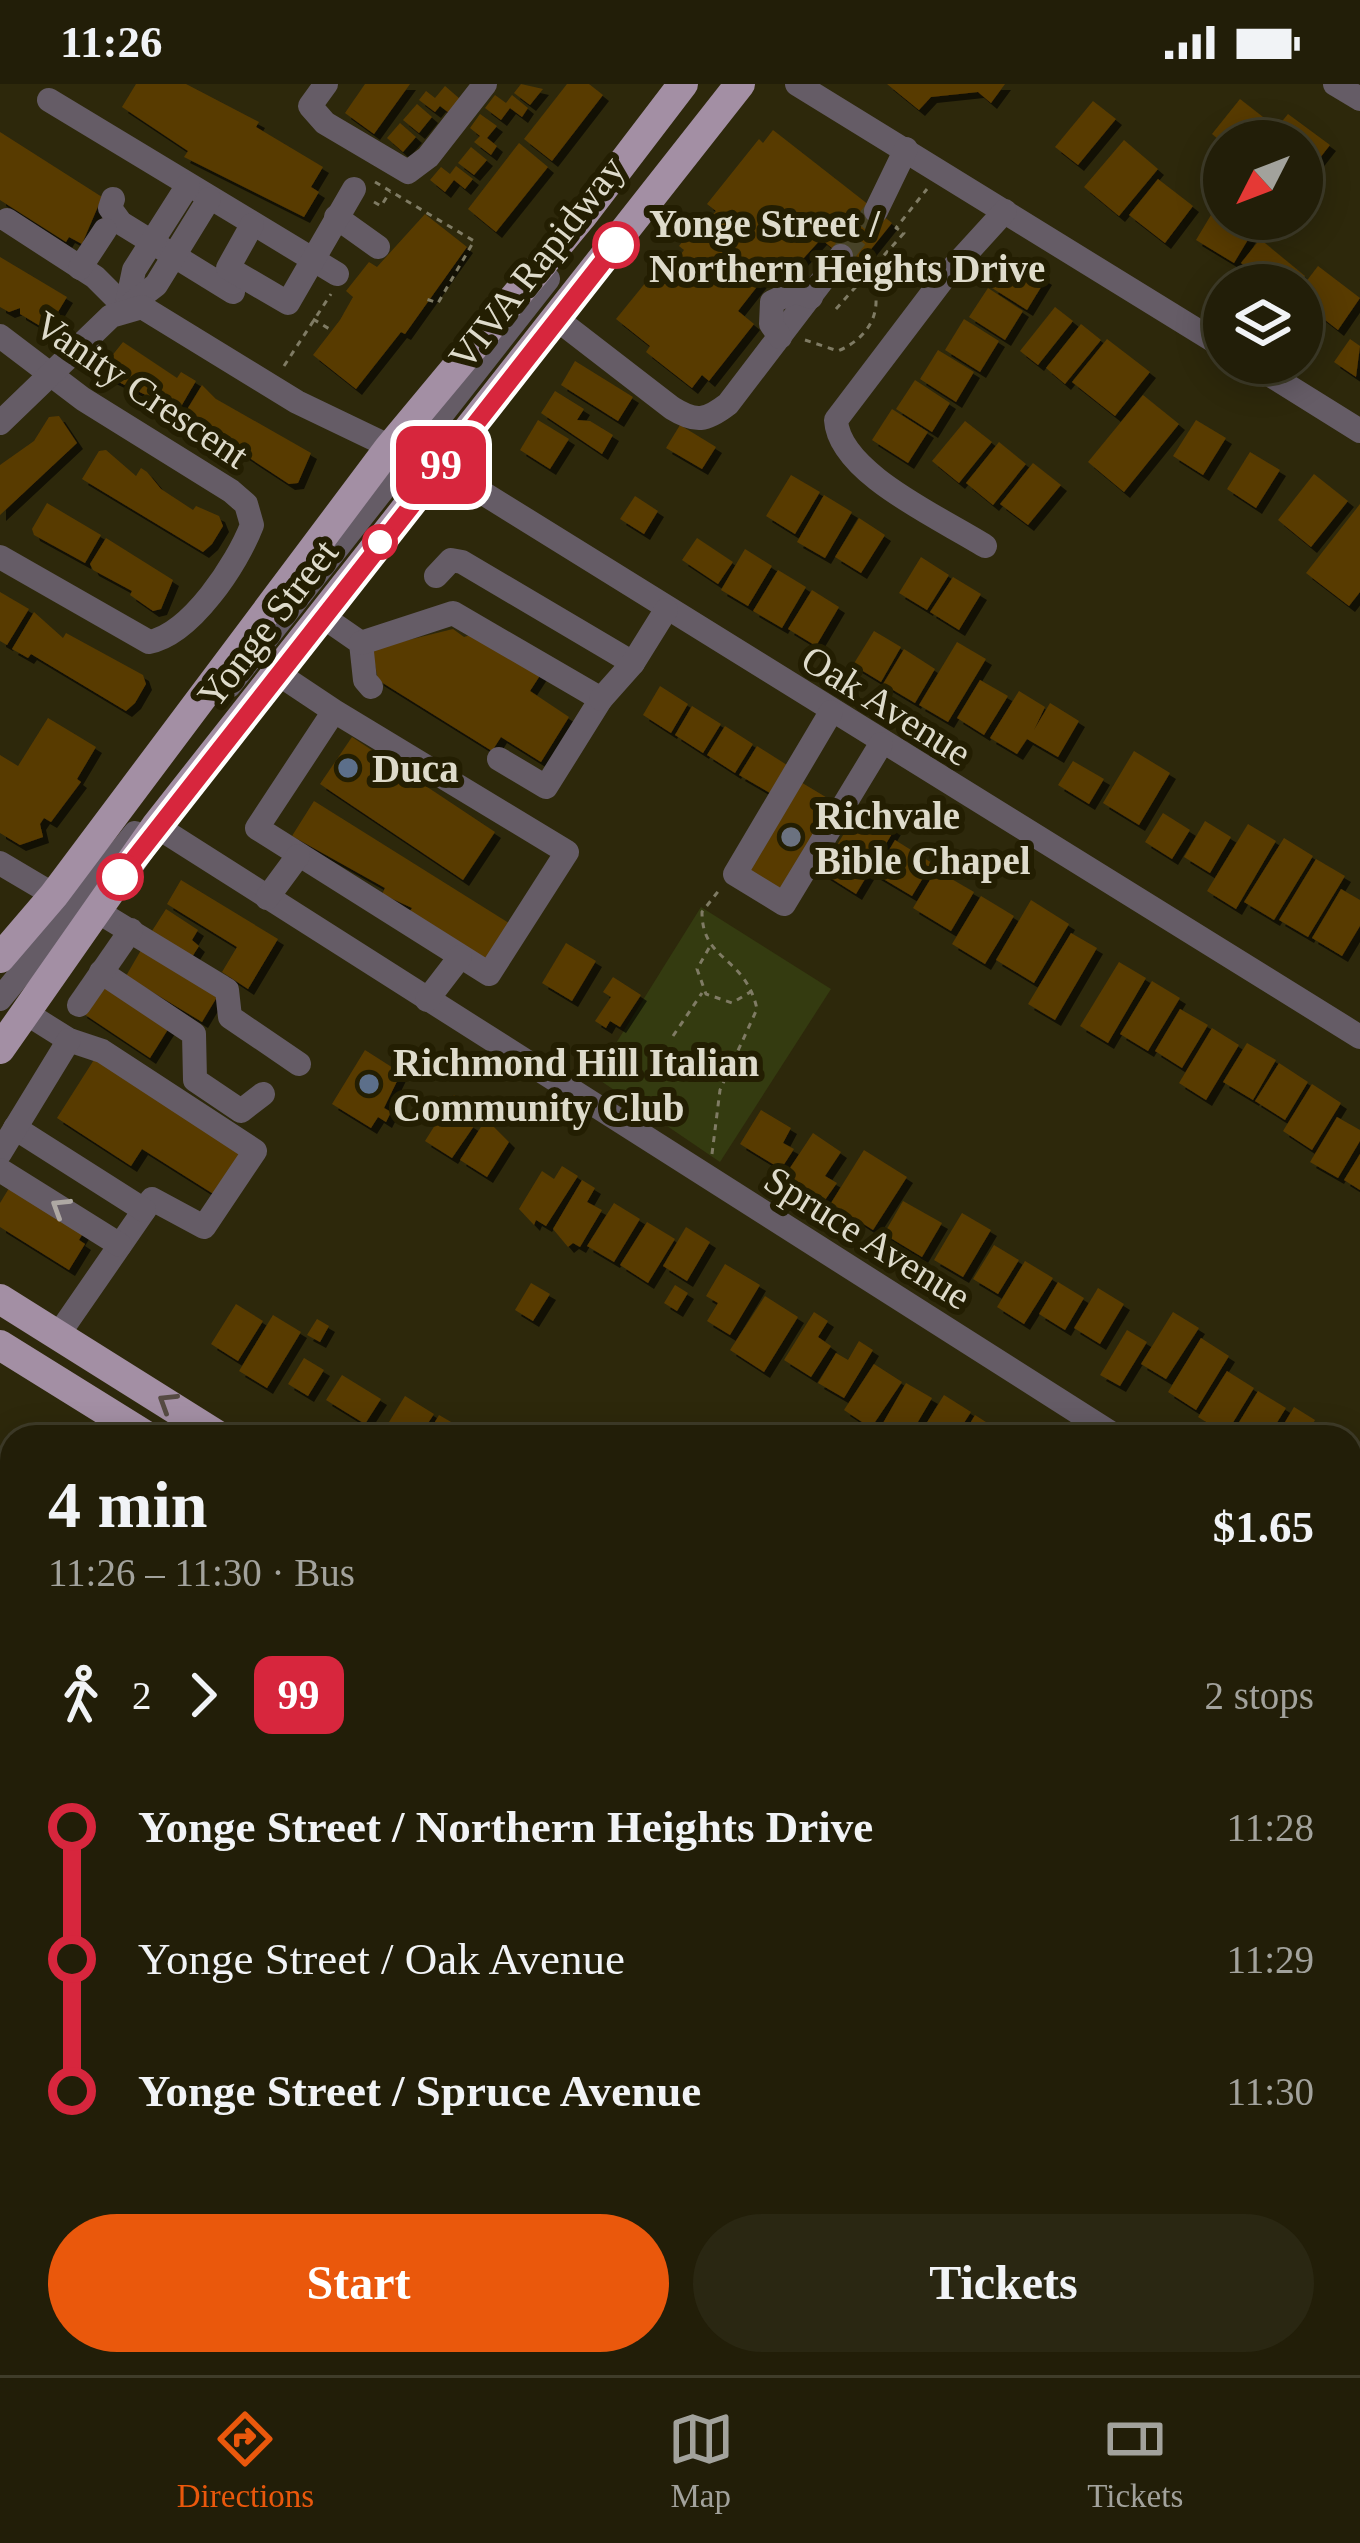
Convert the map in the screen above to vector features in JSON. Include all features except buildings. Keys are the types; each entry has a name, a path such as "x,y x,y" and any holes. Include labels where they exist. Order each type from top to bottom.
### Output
{"main road":[{"name":"Yonge Street","path":"0,1049 13,1006 55,948 97,911 156,826 322,616 415,459 583,215 683,84"},
{"name":"Yonge Street","path":"0,958 415,459 558,320 740,84"},
{"path":"0,1299 201,1425"},
{"path":"0,1345 129,1425"},
{"path":"93,1403 112,1369"}],"street":[{"path":"326,84 310,106 325,123 408,172 428,158 485,84"},
{"name":"VIVA Rapidway","path":"55,948 95,884 701,84"},
{"name":"VIVA Rapidway","path":"415,459 721,84"},
{"path":"797,84 1203,333"},
{"path":"1335,84 1360,99"},
{"path":"49,100 340,281"},
{"path":"876,211 907,149"},
{"path":"252,224 228,268 288,303 358,182"},
{"path":"126,308 134,270 152,242 198,192"},
{"path":"0,423 156,284 176,254 198,192"},
{"path":"113,199 114,216 233,292"},
{"path":"985,546 856,464 837,437 836,420 943,279 1005,211"},
{"path":"336,217 378,247"},
{"path":"7,220 80,268 126,308"},
{"path":"80,268 105,230"},
{"path":"558,320 689,419 707,420 792,338 811,297 841,256"},
{"name":"Oak Avenue","path":"126,308 142,307 169,320 297,403 415,459 1360,1037"},
{"name":"Vanity Crescent","path":"0,336 231,491 246,504 252,525 241,549 182,625 166,639 149,642 0,557"},
{"path":"1285,384 1360,431"},
{"path":"436,576 451,560 506,587 633,664"},
{"path":"480,626 506,587"},
{"path":"500,759 546,787 601,699 633,664 666,610"},
{"path":"361,643 453,613 601,699"},
{"path":"322,616 361,643"},
{"path":"361,643 364,680 371,687"},
{"path":"277,673 567,852 490,974 256,828 334,711"},
{"path":"831,712 735,874 784,904 881,743"},
{"name":"Spruce Avenue","path":"156,826 1099,1425"},
{"path":"267,898 298,856"},
{"path":"0,863 54,895"},
{"path":"97,911 226,990 230,1017 299,1064"},
{"path":"79,1005 130,930"},
{"path":"55,948 194,1034 194,1080 242,1111 263,1094"},
{"path":"427,1000 460,957"},
{"path":"13,1006 69,1040 102,1051 255,1151 204,1227 152,1199 58,1335"},
{"path":"0,1153 69,1040"},
{"path":"15,1128 144,1210"},
{"path":"0,1170 120,1245"}],"path":[{"path":"836,309 904,233 896,228 942,171"},
{"path":"358,182 474,241 438,303 426,299"},
{"path":"792,338 838,351 868,328 878,310 878,291 868,272"},
{"path":"280,372 340,281"},
{"path":"313,319 332,330"},
{"path":"709,1161 720,1090 757,1009 743,971 710,946 702,912 735,874"},
{"path":"710,946 697,969 704,991 732,1003 752,992"},
{"path":"673,1036 704,991"}],"green space":[{"path":"701,907 831,989 720,1162 595,1077"}],"tunnel":[{"path":"841,256 876,211"}],"bus line":[{"name":"99","path":"120,877 616,245"}],"place":[{"name":"Yonge Street / Northern Heights Drive","path":"616,245"},
{"name":"Duca","path":"348,768"},
{"name":"Richvale Bible Chapel","path":"791,837"},
{"name":"Richmond Hill Italian Community Club","path":"369,1084"}]}
